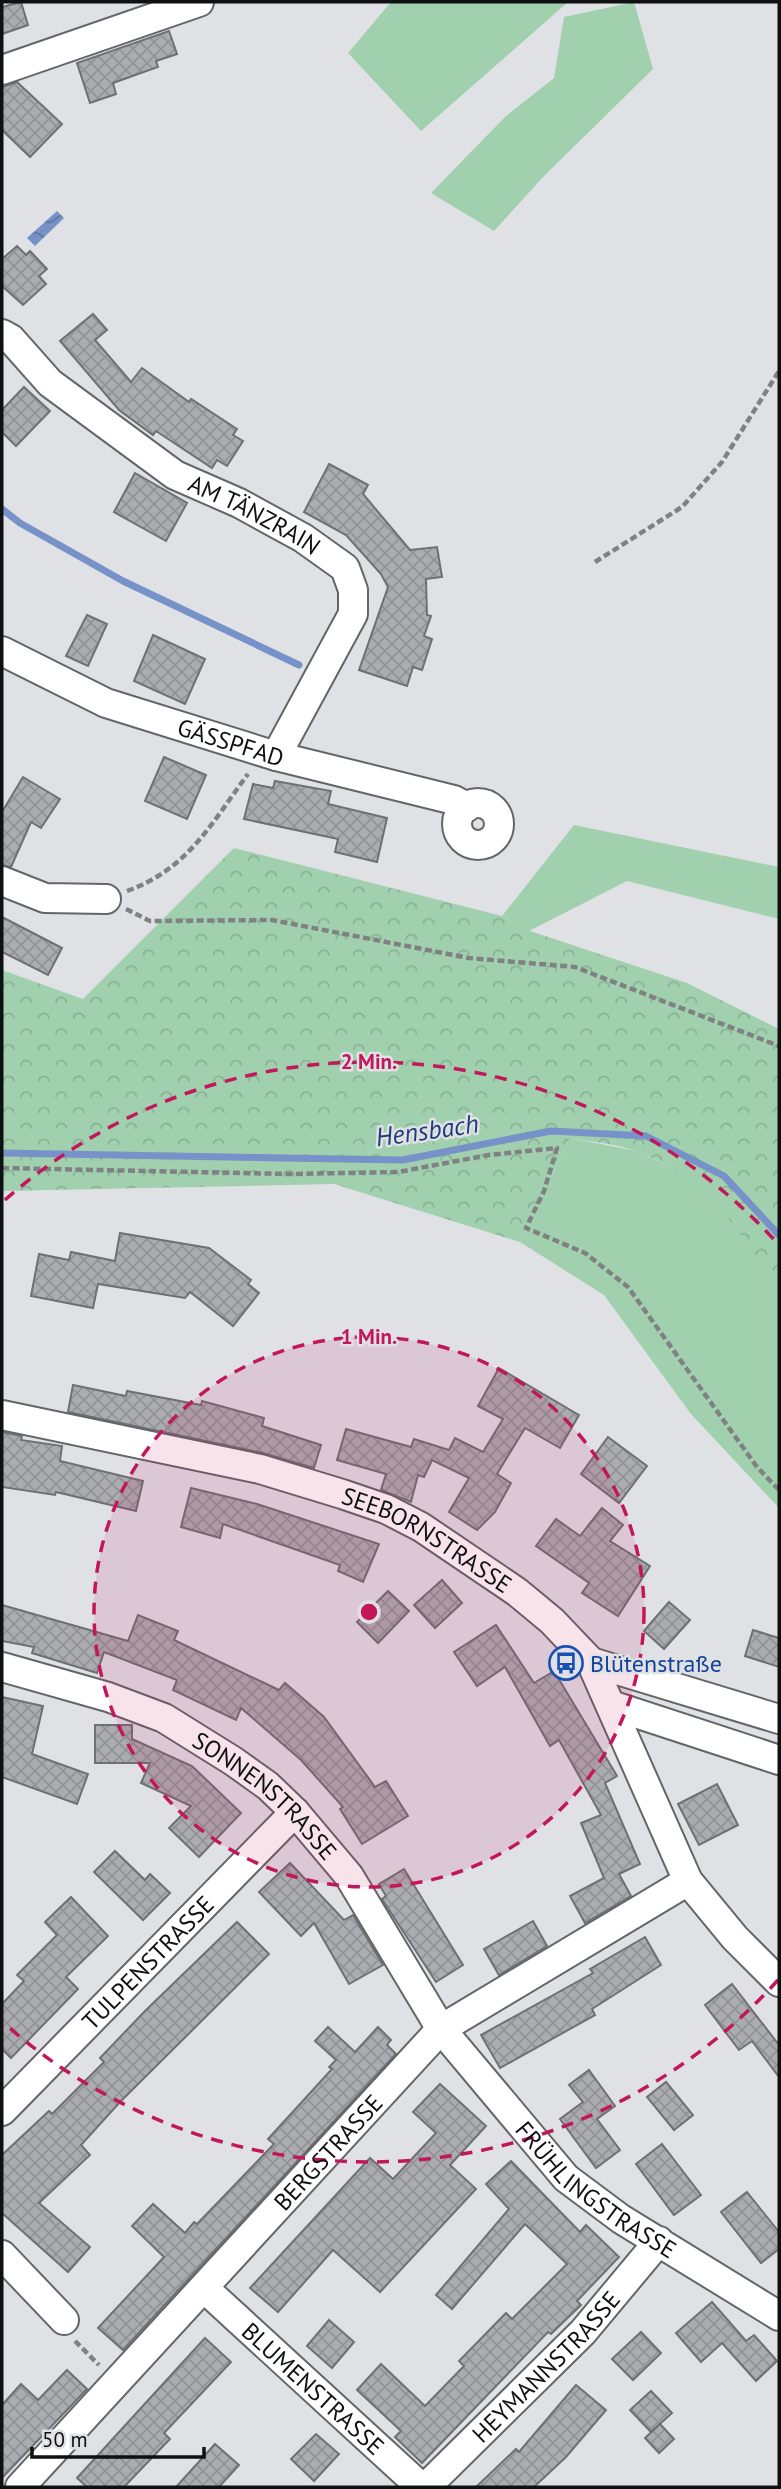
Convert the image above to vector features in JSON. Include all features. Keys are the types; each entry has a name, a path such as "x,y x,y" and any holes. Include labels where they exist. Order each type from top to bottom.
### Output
{"street":[{"path":"2,70 199,2"},
{"name":"AM TÄNZRAIN","path":"2,334 11,339 50,383 175,475 239,503 303,538 345,568 353,590 353,614 276,756"},
{"name":"GÄSSPFAD","path":"2,651 106,703 276,756 454,800 467,807"},
{"path":"2,881 45,898 106,899"},
{"name":"SEEBORNSTRASSE","path":"2,1415 260,1469 386,1509 421,1527 517,1592 552,1620 591,1662 688,1881"},
{"path":"591,1662 779,1719"},
{"name":"SONNENSTRASSE","path":"2,1667 108,1696 164,1718 233,1760 268,1786 295,1812 349,1875 441,2029"},
{"path":"611,1705 779,1760"},
{"name":"TULPENSTRASSE","path":"2,2111 295,1812"},
{"path":"688,1881 735,1938 779,1982"},
{"name":"BERGSTRASSE","path":"20,2487 205,2289 441,2029 688,1881"},
{"name":"FRÜHLINGSTRASSE","path":"441,2029 566,2178 659,2241 779,2316"},
{"name":"HEYMANNSTRASSE","path":"423,2487 583,2332 659,2241"},
{"path":"2,2255 64,2320"},
{"name":"BLUMENSTRASSE","path":"205,2289 423,2487"}],"path":[{"path":"595,562 682,507 722,462 779,371"},
{"path":"106,899 155,881 185,858 260,760 276,756"},
{"path":"106,899 150,921 272,919 469,958 575,967 779,1046"},
{"path":"2,1168 290,1174 398,1172 489,1155 557,1148 544,1191 526,1228 585,1253 628,1287 757,1466 779,1490"},
{"path":"64,2320 65,2331 116,2384"}],"green space":[{"path":"391,2 568,2 421,131 348,53"},
{"path":"634,2 653,69 544,176 494,231 431,193 505,117 554,78 564,17"},
{"path":"574,825 779,867 779,919 627,881 529,931 502,916"},
{"path":"234,848 502,916 530,931 687,983 779,1029 779,1298 723,1211 687,1178 665,1164 630,1149 570,1138 520,1242 334,1184 2,1191 2,970 83,999"},
{"path":"570,1138 637,1151 687,1175 733,1219 779,1298 779,1508 691,1414 604,1295 520,1242"}],"water":[{"path":"57,211 64,218 35,246 27,238"}],"building":[{"path":"21,2 28,25 2,34 2,7"},
{"path":"169,31 177,54 156,61 158,67 113,83 116,94 90,103 77,63"},
{"path":"17,82 62,124 30,157 2,130 2,87"},
{"path":"17,246 26,255 30,251 47,269 39,276 46,284 23,305 2,286 2,259"},
{"path":"93,314 107,330 95,340 131,382 142,368 189,402 191,399 237,429 233,435 243,441 227,466 217,460 212,468 156,431 153,435 119,410 60,341"},
{"path":"24,387 50,411 16,446 2,432 2,410"},
{"path":"329,464 368,485 363,494 410,550 437,547 442,577 426,579 427,615 431,616 424,636 432,639 422,670 413,667 407,686 359,670 388,587 381,574 346,535 304,512"},
{"path":"135,473 187,503 166,541 114,512"},
{"path":"87,615 107,624 88,666 66,656"},
{"path":"153,635 205,659 185,704 134,681"},
{"path":"164,757 206,775 187,819 145,801"},
{"path":"23,777 60,799 41,828 31,822 11,867 2,865 2,812"},
{"path":"275,781 331,791 328,804 387,818 377,862 335,852 338,839 244,819 253,784 273,788"},
{"path":"2,917 62,948 48,975 2,952"},
{"path":"120,1233 209,1248 251,1280 248,1284 259,1293 233,1326 190,1292 185,1298 98,1284 93,1308 31,1296 39,1254 69,1260 71,1252 115,1261"},
{"path":"499,1368 579,1415 560,1448 525,1428 497,1474 511,1483 495,1512 477,1530 449,1512 469,1478 432,1460 424,1477 418,1475 411,1502 381,1490 386,1474 337,1460 346,1429 411,1447 414,1439 449,1450 455,1438 483,1452 503,1419 478,1406"},
{"path":"73,1385 126,1396 127,1391 201,1405 202,1401 264,1418 262,1426 321,1445 314,1468 263,1453 68,1412"},
{"path":"2,1432 22,1436 21,1440 62,1446 60,1461 143,1481 136,1511 56,1492 55,1495 2,1487"},
{"path":"608,1437 647,1466 619,1503 581,1474"},
{"path":"191,1488 257,1504 379,1544 363,1582 338,1571 340,1565 223,1524 220,1538 181,1527"},
{"path":"602,1508 623,1525 610,1541 650,1566 618,1616 582,1593 589,1583 536,1546 556,1519 580,1536"},
{"path":"442,1580 462,1603 435,1628 414,1605"},
{"path":"388,1591 409,1611 378,1643 357,1622"},
{"path":"669,1602 690,1620 664,1649 644,1631"},
{"path":"2,1605 128,1641 138,1615 178,1631 174,1640 279,1690 285,1683 324,1717 375,1787 386,1781 408,1816 362,1844 340,1809 343,1807 301,1760 241,1708 236,1720 173,1690 177,1680 104,1652 97,1673 32,1653 34,1647 2,1641"},
{"path":"496,1625 534,1683 554,1671 617,1776 605,1783 640,1864 619,1874 631,1896 585,1923 570,1896 604,1878 581,1823 601,1815 559,1740 550,1746 505,1667 477,1686 454,1652"},
{"path":"753,1630 779,1638 779,1667 745,1656"},
{"path":"2,1697 43,1706 32,1754 88,1774 77,1804 2,1777"},
{"path":"95,1725 132,1725 132,1739 192,1766 241,1813 199,1857 169,1828 191,1806 141,1783 150,1763 95,1763"},
{"path":"717,1784 738,1825 699,1845 678,1804"},
{"path":"115,1851 145,1880 150,1874 170,1893 143,1920 94,1872"},
{"path":"290,1863 344,1920 353,1915 383,1965 349,1984 314,1923 301,1936 259,1892"},
{"path":"404,1869 463,1965 436,1982 382,1899 386,1896 379,1884"},
{"path":"71,1897 108,1936 66,1977 78,1989 11,2058 2,2049 2,2004 24,1981 17,1975 57,1935 45,1922"},
{"path":"533,1921 547,1946 499,1975 484,1949"},
{"path":"237,1922 269,1954 120,2102 81,2145 90,2155 39,2203 90,2247 68,2272 2,2213 2,2155 49,2111 52,2114 104,2062 100,2058 145,2011"},
{"path":"645,1937 661,1965 592,2009 595,2015 500,2068 481,2035 593,1973 590,1969"},
{"path":"732,1984 779,2045 779,2077 752,2041 739,2050 705,2005"},
{"path":"328,2027 355,2052 378,2027 391,2040 387,2045 396,2054 123,2350 98,2328 164,2257 132,2226 153,2204 185,2233 194,2222 197,2224 274,2144 268,2139 332,2069 329,2067 336,2060 315,2041"},
{"path":"589,2070 615,2106 597,2119 620,2150 596,2168 560,2119 583,2102 569,2085"},
{"path":"666,2082 693,2115 674,2130 647,2097"},
{"path":"440,2084 486,2126 450,2165 476,2189 380,2292 333,2250 278,2312 250,2288 370,2158 393,2179 436,2133 413,2112"},
{"path":"662,2144 701,2195 674,2215 636,2164"},
{"path":"511,2161 580,2232 586,2225 619,2257 577,2301 581,2305 551,2334 548,2332 422,2463 395,2437 401,2431 357,2390 381,2364 425,2406 464,2366 459,2361 506,2313 512,2319 567,2264 525,2224 452,2309 436,2295 509,2209 486,2184"},
{"path":"747,2192 779,2232 779,2249 761,2263 721,2212"},
{"path":"712,2302 746,2341 754,2335 777,2361 756,2381 722,2343 701,2362 676,2333"},
{"path":"329,2320 354,2342 332,2368 307,2346"},
{"path":"641,2332 661,2353 633,2380 612,2359"},
{"path":"205,2338 231,2362 164,2433 170,2439 124,2487 87,2487 77,2478"},
{"path":"67,2370 87,2389 2,2478 2,2405 21,2384 38,2400"},
{"path":"576,2385 606,2410 566,2457 534,2487 476,2487 516,2449 519,2452"},
{"path":"651,2391 672,2413 651,2432 630,2410"},
{"path":"660,2424 674,2439 659,2453 645,2438"},
{"path":"316,2434 339,2454 314,2481 291,2459"},
{"path":"215,2444 239,2465 219,2487 176,2487"}],"waterway":[{"path":"2,509 20,523 123,581 299,665"},
{"name":"Hensbach","path":"2,1153 403,1160 551,1131 646,1136 724,1176 779,1235"}],"place":[{"name":"Blütenstraße","path":"566,1663"}]}
